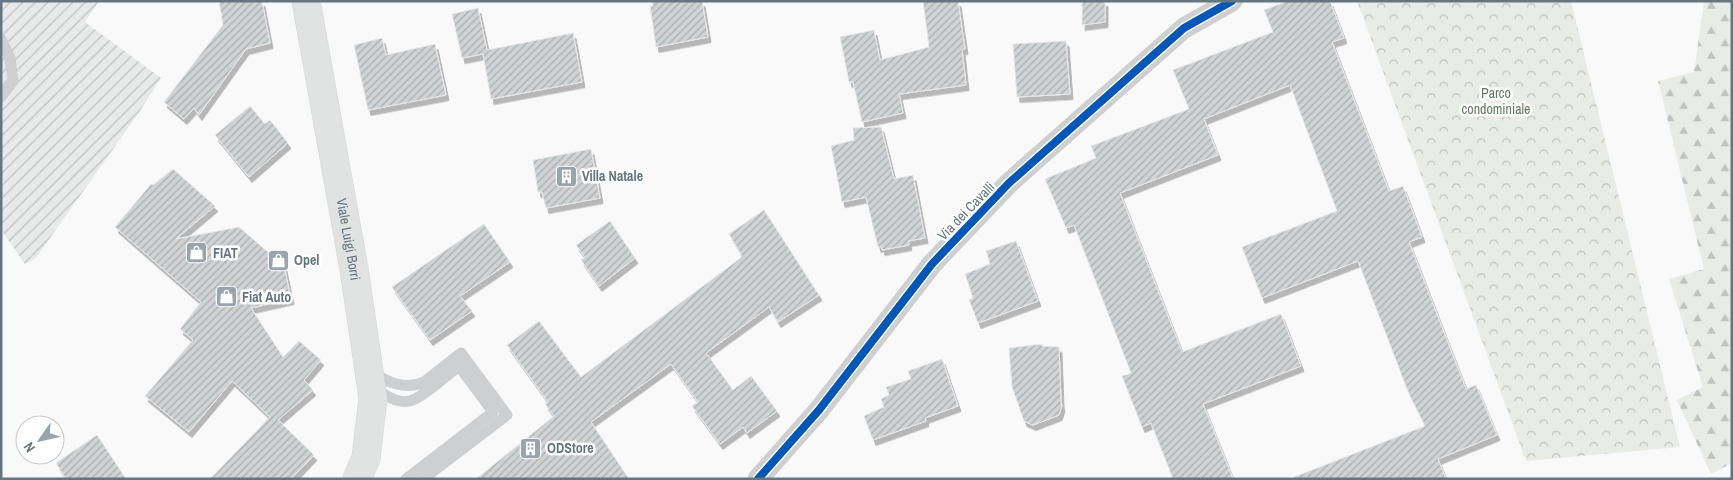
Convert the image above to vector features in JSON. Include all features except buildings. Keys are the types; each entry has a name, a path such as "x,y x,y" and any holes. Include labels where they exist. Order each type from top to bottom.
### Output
{"main road":[{"name":"Viale Luigi Borri","path":"306,1 337,166 373,398 364,474"}],"street":[{"name":"Via dei Cavalli","path":"758,479 819,410 932,264 1009,183 1184,28 1232,1"}],"lane":[{"path":"1,39 10,58 13,81 1,97"},
{"path":"370,375 390,382 418,385 460,352 507,415 423,479"},
{"path":"370,375 383,394 395,399 409,401 420,396 459,366 492,412 406,479"}],"shaded area":[{"path":"1,1 99,1 85,22 161,78 140,111 36,258 25,264 1,230"}],"green space":[{"name":"Parco condominiale","path":"1357,1 1571,1 1680,447 1526,461"},
{"path":"1704,1 1732,1 1732,251 1730,262 1732,266 1732,463 1711,474 1677,400 1703,387 1669,279 1704,269 1658,81 1694,72"}],"cycle path":[{"path":"758,479 819,410 932,264 1009,183 1184,28 1232,1"}],"place":[{"name":"Villa Natale","path":"566,176"},
{"name":"FIAT","path":"197,253"},
{"name":"Opel","path":"278,260"},
{"name":"Fiat Auto","path":"226,297"},
{"name":"ODStore","path":"531,448"}]}
